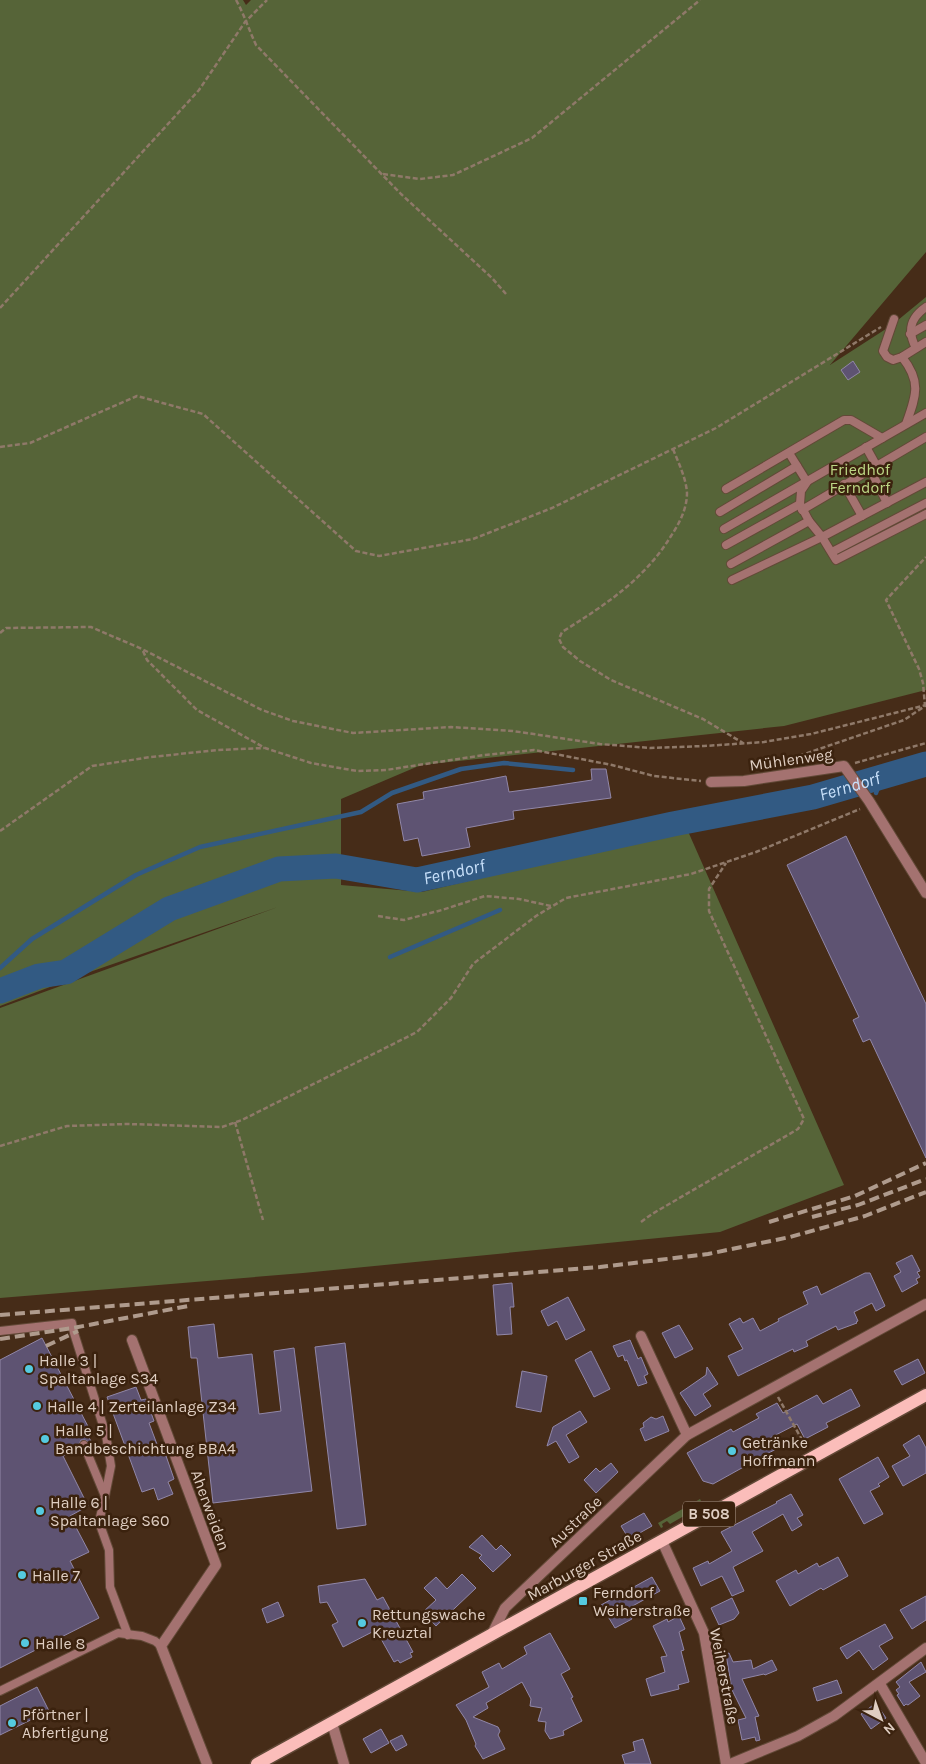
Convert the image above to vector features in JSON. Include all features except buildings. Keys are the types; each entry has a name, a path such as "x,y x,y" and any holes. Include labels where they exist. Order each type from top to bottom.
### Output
{"main road":[{"name":"Marburger Straße","path":"258,1764 926,1395"}],"street":[{"name":"Mühlenweg","path":"711,782 744,781 844,766 870,803 926,893"},
{"name":"Austraße","path":"492,1634 505,1608 687,1435 926,1304"},
{"path":"641,1336 687,1435"},
{"name":"Aherweiden","path":"132,1340 216,1565 161,1646"},
{"name":"Weiherstraße","path":"662,1541 704,1633 728,1764"},
{"path":"161,1646 207,1764"},
{"path":"728,1764 798,1736 834,1716 880,1684 926,1648"},
{"path":"880,1684 926,1764"},
{"path":"332,1723 344,1764"}],"lane":[{"path":"916,348 910,334 911,325 914,318 926,307"},
{"path":"894,319 883,351 887,357 893,360 902,357 926,342"},
{"path":"910,334 926,325"},
{"path":"902,357 907,363 915,381 916,396 906,424"},
{"path":"724,529 926,413"},
{"path":"726,489 844,420 851,420 882,438"},
{"path":"726,545 844,484 926,437"},
{"path":"866,447 887,503"},
{"path":"789,453 807,482"},
{"path":"720,512 797,466"},
{"path":"807,482 802,491 801,507 836,560 926,514"},
{"path":"732,580 822,537 926,482"},
{"path":"844,484 862,516"},
{"path":"832,552 926,503"},
{"path":"731,564 809,521"},
{"path":"0,1331 72,1323 106,1435 111,1466 99,1522 109,1550 110,1587 128,1635"},
{"path":"84,1445 105,1496"},
{"path":"0,1691 118,1634 155,1641 161,1646"}],"path":[{"path":"236,0 256,45 423,215 492,278 506,294"},
{"path":"0,308 199,90 245,22 267,0"},
{"path":"382,173 420,179 453,175 532,138 700,0"},
{"path":"0,447 30,442 137,396 203,414 356,551 379,556 473,539 552,508 716,428 894,319"},
{"path":"673,449 684,477 687,495 681,520 664,549 642,574 614,597 562,632 559,639 563,647 580,661 611,680 703,718 743,743"},
{"path":"925,706 923,683 919,670 886,600 926,557"},
{"path":"0,633 6,628 91,628 142,650 262,710 293,721 353,733 452,727 513,731 600,744 650,748 764,742 811,734 925,706"},
{"path":"142,650 147,660 197,710 265,748 311,763 357,771 386,770 464,757 534,750 612,765 654,776 711,782"},
{"path":"774,765 904,720 925,706"},
{"path":"844,766 926,743"},
{"path":"0,831 92,766 218,750 265,748"},
{"path":"0,1146 67,1126 128,1124 222,1127 235,1122 320,1082 417,1032 451,998 473,964 536,916 566,898 691,874 756,852 870,803"},
{"path":"641,1222 798,1129 804,1120 709,911 709,889 727,862"},
{"path":"378,916 404,920 485,896 519,899 552,906"},
{"path":"235,1122 263,1220"},
{"path":"773,1387 812,1457"}],"green space":[{"name":"Friedhof Ferndorf","path":"0,0 243,0 246,5 251,0 926,0 926,252 830,365 892,325 926,297 926,690 784,726 421,765 341,799 341,885 422,892 687,829 844,1185 720,1232 303,1273 0,1298 0,1008 278,907 84,974 0,1006"},
{"path":"700,1499 703,1505 670,1524 667,1521 662,1524 663,1527 661,1528 658,1523"}],"waterway":[{"path":"0,968 32,939 136,875 200,847 361,812 392,793 461,769 504,763 573,770"},
{"name":"Ferndorf","path":"0,991 39,976 66,972 169,909 279,869 336,866 417,880 673,824 813,797 926,764"},
{"path":"876,793 882,777"},
{"path":"390,957 500,910"}],"railway":[{"path":"769,1222 855,1196 926,1163"},
{"path":"812,1217 858,1205 926,1179"},
{"path":"0,1315 600,1267 708,1254 790,1237 865,1216 926,1192"},
{"path":"0,1339 73,1328 188,1306"},
{"path":"46,1346 78,1331"}],"place":[{"name":"Halle 3 | Spaltanlage S34","path":"29,1369"},
{"name":"Halle 4 | Zerteilanlage Z34","path":"37,1406"},
{"name":"Halle 5 | Bandbeschichtung BBA4","path":"45,1439"},
{"name":"Getränke Hoffmann","path":"732,1451"},
{"name":"Halle 6 | Spaltanlage S60","path":"40,1511"},
{"name":"Halle 7","path":"22,1575"},
{"name":"Ferndorf Weiherstraße","path":"583,1601"},
{"name":"Rettungswache Kreuztal","path":"362,1623"},
{"name":"Halle 8","path":"25,1643"},
{"name":"Pförtner | Abfertigung","path":"12,1723"}]}
